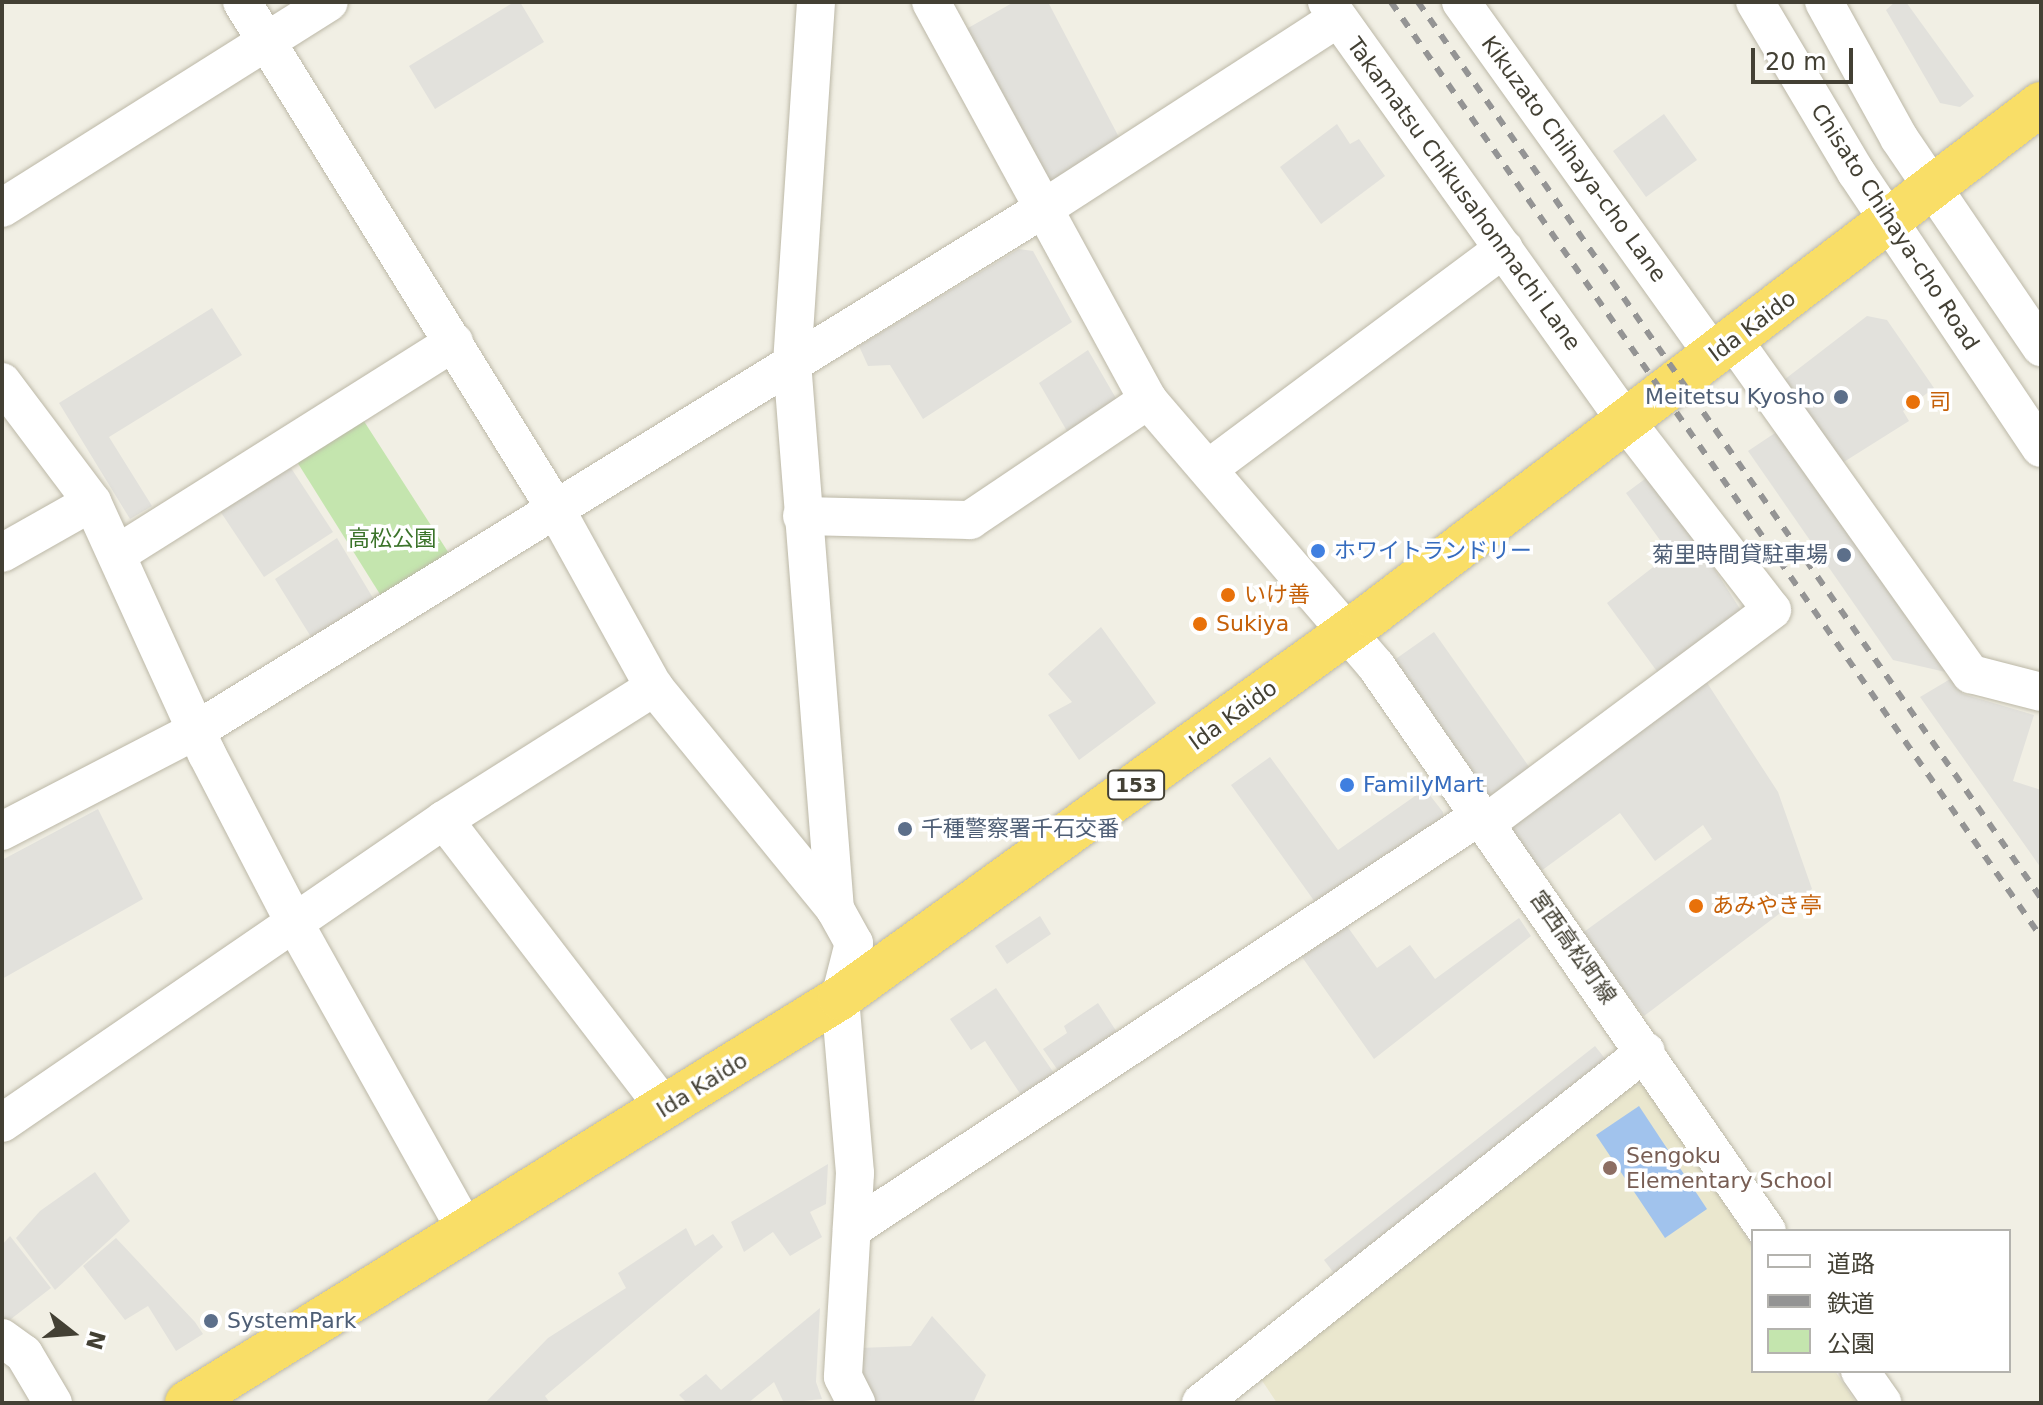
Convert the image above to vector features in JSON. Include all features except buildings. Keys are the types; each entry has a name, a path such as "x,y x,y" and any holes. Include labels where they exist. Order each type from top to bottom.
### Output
{"highway":[{"name":"Ida Kaido","path":"187,1403 840,998 1348,632 1628,424 2041,104"}],"street":[{"path":"242,2 555,508 654,687 835,909 854,943 840,998 855,1173 843,1377 856,1403"},
{"path":"2,208 329,2"},
{"path":"816,2 792,362 835,909"},
{"name":"宮西高松町線","path":"931,2 1148,400 1376,666 1646,1051 1766,1229"},
{"name":"Kikuzato Chihaya-cho Lane","path":"1461,2 1686,316 1724,348 1971,674 2041,692"},
{"name":"Chisato Chihaya-cho Road","path":"1755,2 1888,221 2041,448"},
{"path":"1824,2 1931,187 2041,347"},
{"path":"2,831 197,730 1043,209 1332,10"},
{"name":"Takamatsu Chikusahonmachi Lane","path":"1332,10 1628,424 1772,610 1484,819"},
{"path":"1208,469 1504,248"},
{"path":"119,553 454,342"},
{"path":"2,382 92,502 119,553 197,730 296,926 465,1229"},
{"path":"802,516 970,520 1148,400"},
{"path":"2,553 92,502"},
{"path":"2,1123 296,926 444,820 654,687"},
{"path":"852,1229 1484,819"},
{"path":"444,820 665,1108"},
{"path":"1201,1403 1646,1051"},
{"path":"2,1338 24,1354 53,1403"},
{"path":"1861,1373 1882,1403"}],"shaded area":[{"path":"514,2 520,2 544,42 435,109 409,66"},
{"path":"1014,2 1048,2 1122,143 1056,185 1044,183 961,32"},
{"path":"1895,2 1906,2 1974,96 1960,107 1940,103 1886,10"},
{"path":"1664,114 1697,160 1646,197 1613,151"},
{"path":"1337,124 1350,144 1359,139 1385,176 1321,224 1280,167"},
{"path":"1019,249 1033,251 1072,322 923,419 890,365 868,366 859,346"},
{"path":"212,308 242,355 109,437 152,506 130,519 59,403"},
{"name":"Meitetsu Kyosho","path":"1867,316 1887,320 1934,388 1903,411 1909,421 1839,465 1780,383"},
{"path":"1088,350 1121,407 1071,438 1039,383"},
{"name":"菊里時間貸駐車場","path":"1778,431 1950,673 1893,660 1748,451"},
{"path":"289,465 333,532 264,577 220,511"},
{"path":"1653,473 1742,612 1664,681 1607,603 1670,554 1626,493"},
{"path":"337,538 379,608 316,645 275,579"},
{"path":"1101,627 1156,703 1079,760 1048,715 1072,702 1048,674"},
{"path":"1434,632 1532,771 1493,798 1476,793 1390,663"},
{"path":"1702,675 1778,792 1812,889 1644,1016 1581,934 1712,839 1703,825 1655,861 1620,813 1537,874 1504,830"},
{"path":"1952,678 1963,694 2034,715 2013,781 2041,790 2041,868 1920,697"},
{"path":"1270,757 1338,850 1425,789 1443,812 1443,823 1320,909 1231,785"},
{"path":"98,809 143,899 2,979 2,860"},
{"path":"1040,916 1051,934 1007,964 995,946"},
{"path":"1519,918 1531,936 1374,1059 1302,957 1347,926 1377,968 1410,945 1435,979"},
{"path":"996,988 1060,1082 1027,1104 985,1041 971,1050 950,1019"},
{"path":"1098,1003 1122,1040 1064,1079 1043,1049 1067,1033 1064,1026"},
{"path":"1595,1046 1611,1066 1339,1280 1324,1260"},
{"name":"Sengoku Elementary School","path":"1631,1082 1647,1088 1751,1244 1751,1373 1836,1373 1856,1403 1277,1403 1255,1370"},
{"path":"828,1164 826,1204 810,1212 822,1237 790,1256 773,1232 744,1252 731,1222"},
{"path":"95,1172 130,1221 55,1290 16,1238 40,1211"},
{"path":"686,1228 695,1246 713,1234 723,1247 545,1396 550,1403 485,1403 548,1338 626,1288 618,1273"},
{"path":"10,1236 51,1288 2,1326 2,1245"},
{"path":"116,1238 203,1334 176,1351 148,1306 125,1320 83,1266"},
{"path":"820,1308 816,1382 822,1399 784,1403 774,1382 748,1403 687,1403 679,1395 706,1374 721,1390"},
{"path":"932,1316 986,1375 973,1403 869,1403 855,1375 860,1348 911,1346"}],"green space":[{"name":"高松公園","path":"360,415 450,555 383,599 294,457"}],"water":[{"path":"1639,1106 1707,1209 1665,1238 1596,1135"}],"railway":[{"path":"1391,2 2041,937"},
{"path":"1418,2 2041,898"}],"place":[{"name":"Meitetsu Kyosho","path":"1841,397"},
{"name":"司","path":"1913,402"},
{"name":"ホワイトランドリー","path":"1318,551"},
{"name":"菊里時間貸駐車場","path":"1844,555"},
{"name":"いけ善","path":"1228,595"},
{"name":"Sukiya","path":"1200,624"},
{"name":"FamilyMart","path":"1347,785"},
{"name":"千種警察署千石交番","path":"905,829"},
{"name":"あみやき亭","path":"1696,906"},
{"name":"Sengoku Elementary School","path":"1610,1168"},
{"name":"SystemPark","path":"211,1321"}]}
